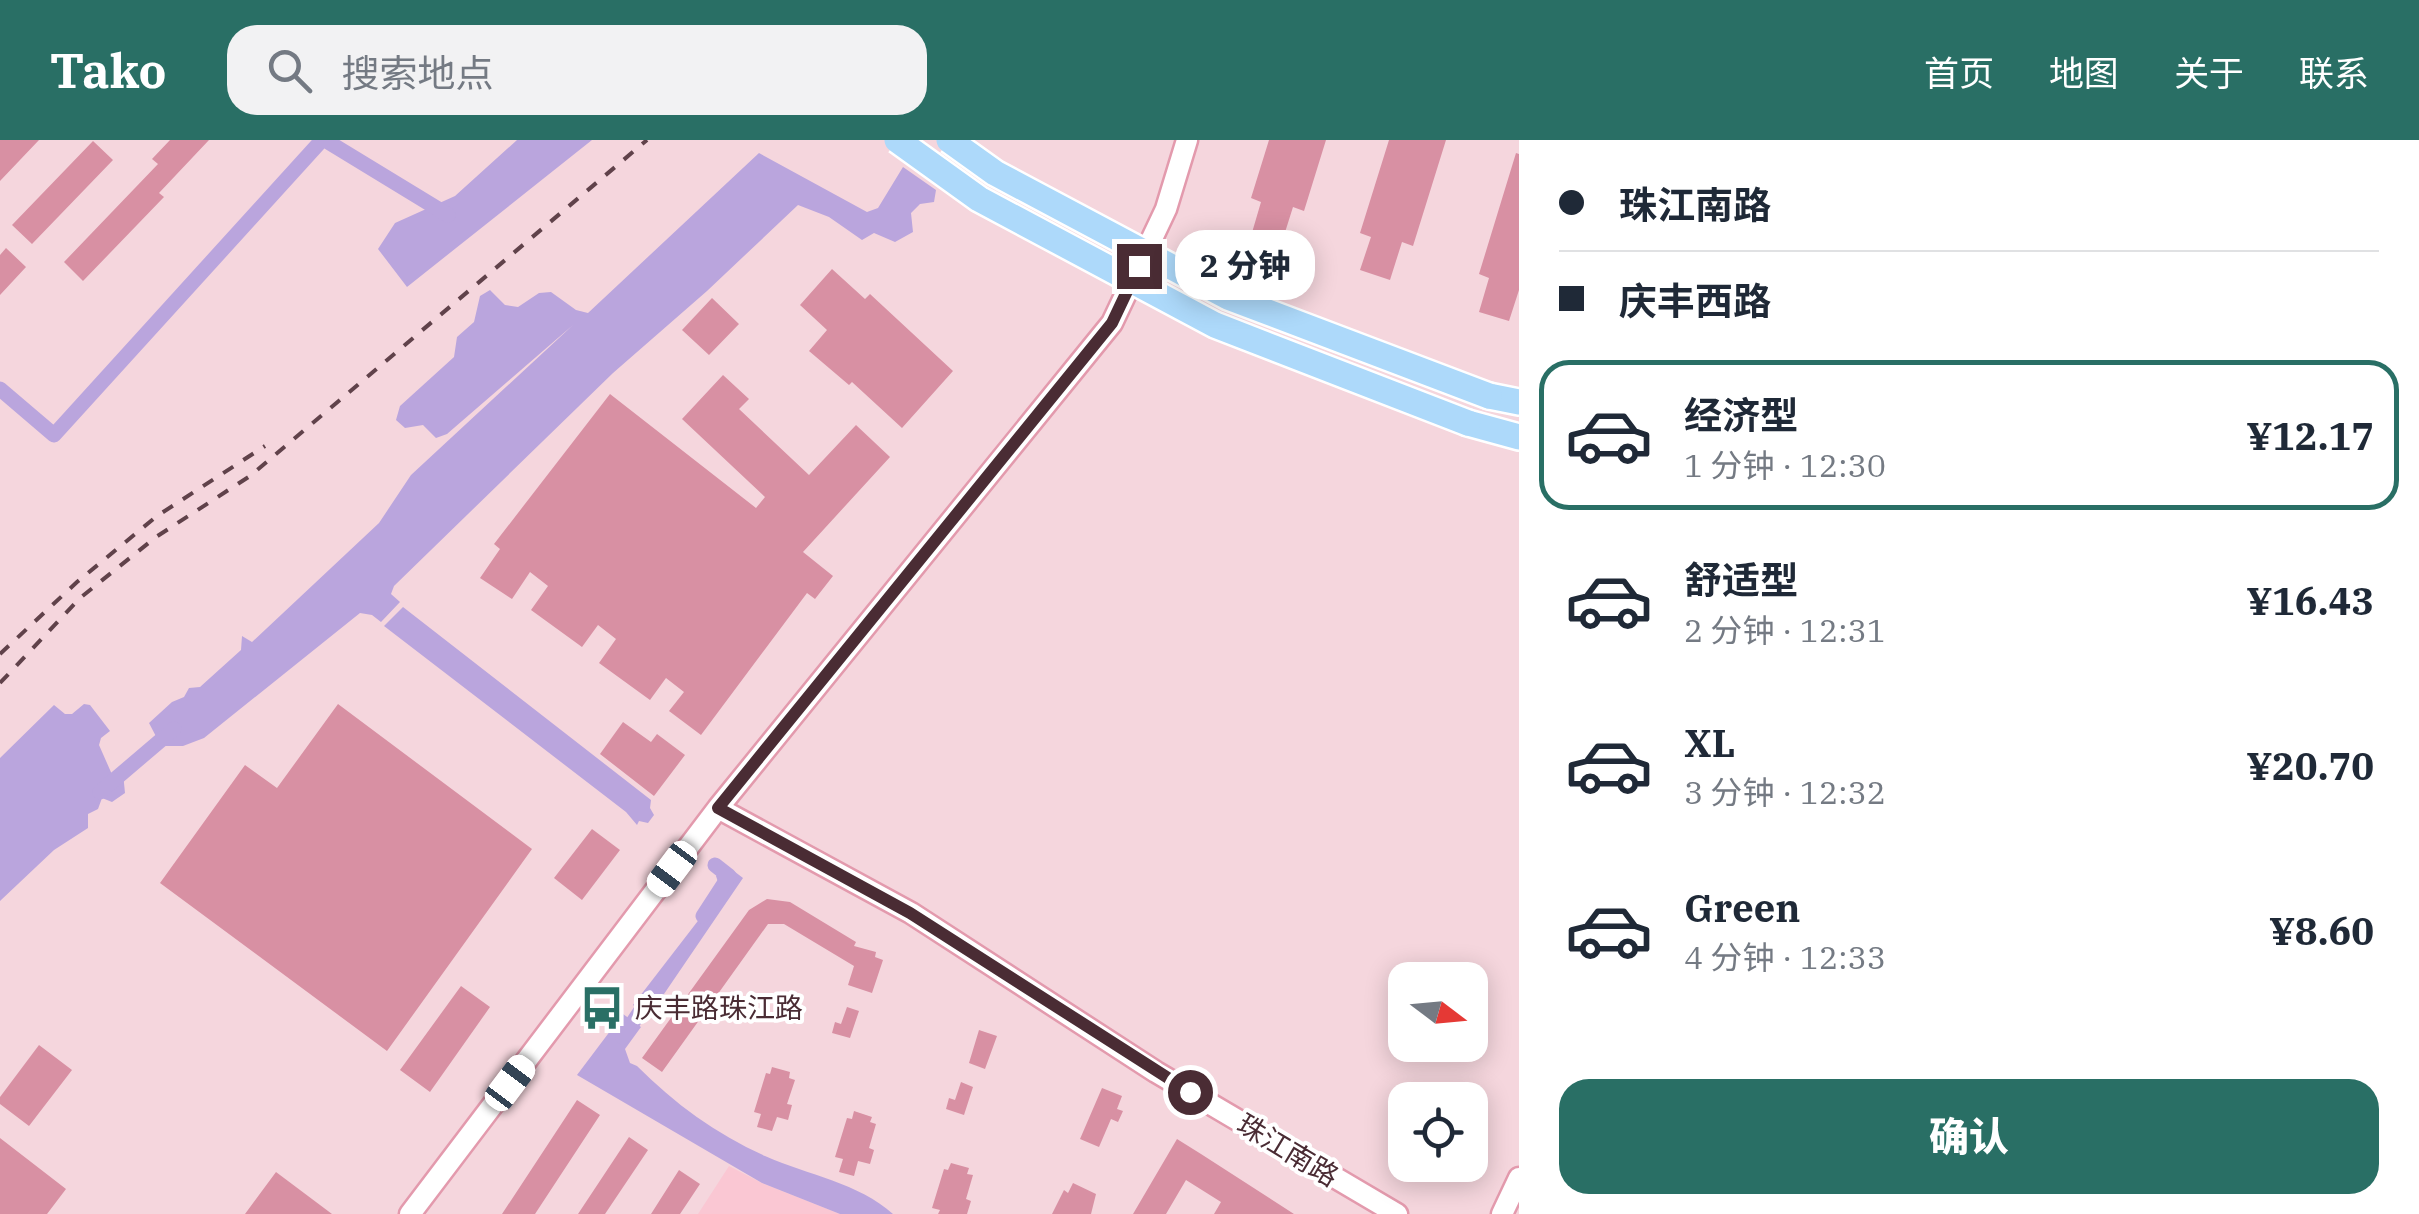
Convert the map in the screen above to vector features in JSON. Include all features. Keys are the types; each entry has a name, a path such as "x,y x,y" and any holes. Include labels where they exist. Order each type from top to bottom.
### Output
{"main road":[{"path":"897,140 980,198 1215,325 1468,423 1519,437"},
{"path":"949,140 995,173 1228,297 1489,396 1519,402"}],"street":[{"path":"410,1214 718,808 1112,323 1166,209 1187,140"},
{"name":"珠江南路","path":"718,808 910,913 1156,1072 1396,1214"},
{"path":"1502,1214 1519,1178"}],"shaded area":[{"path":"517,140 592,140 407,287 378,249 395,223 455,196"},
{"path":"759,153 867,212 878,208 903,167 936,190 934,202 920,204 911,213 913,232 895,242 874,233 862,240 829,217 798,205 613,373 394,586 391,594 400,602 381,622 360,613 204,738 183,746 161,746 149,723 172,702 184,697 189,688 200,687 241,650 242,636 252,642 379,523 411,475 573,325 447,434 436,438 423,425 405,428 396,420 400,406 454,357 457,337 474,322 480,296 490,290 505,305 518,307 539,293 551,292 576,310 588,313"},
{"path":"403,607 651,800 654,815 648,823 639,821 637,825 626,812 384,626"},
{"path":"84,704 90,705 110,731 99,745 114,779 123,773 125,793 112,802 102,798 98,809 88,814 88,828 54,850 0,901 0,758 54,705 65,714 72,714"},
{"path":"726,865 743,878 649,1016 633,1005 721,891 716,876"},
{"path":"623,1014 641,1027 625,1049 630,1063 697,1117 747,1147 849,1187 893,1214 840,1214 762,1183 577,1075"},
{"path":"729,1166 762,1183 840,1214 698,1214"}],"building":[{"path":"0,140 39,140 0,181"},
{"path":"170,140 209,140 159,193 164,197 83,281 64,262 158,164 152,159"},
{"path":"1269,140 1326,140 1304,211 1293,207 1281,245 1251,236 1261,202 1251,198"},
{"path":"1389,140 1446,140 1413,246 1402,242 1390,280 1360,270 1371,237 1360,233"},
{"path":"93,141 113,160 32,244 12,225"},
{"path":"1516,153 1519,290 1509,321 1479,312 1489,278 1479,274"},
{"path":"6,248 26,267 0,295 0,255"},
{"path":"832,269 865,299 870,294 953,371 902,428 852,382 849,385 809,351 827,330 800,305"},
{"path":"712,298 739,324 709,355 682,330"},
{"path":"723,375 749,399 739,409 809,475 856,425 890,457 803,552 833,576 815,599 807,593 701,735 669,711 684,692 666,678 650,700 599,663 616,639 598,625 582,647 531,610 548,586 530,572 512,599 480,578 500,549 494,544 610,394 756,508 765,497 682,419"},
{"path":"338,704 532,849 387,1051 160,883 245,765 277,788"},
{"path":"623,722 651,742 657,734 685,755 654,796 600,754"},
{"path":"592,829 620,850 582,900 554,878"},
{"path":"767,899 790,902 856,942 854,946 876,952 875,957 883,960 872,993 848,985 854,966 784,924 768,924 662,1072 642,1058 749,910"},
{"path":"461,986 490,1007 430,1092 400,1070"},
{"path":"847,1007 859,1011 850,1038 832,1033 835,1022 841,1024"},
{"path":"979,1030 997,1036 985,1069 969,1063"},
{"path":"39,1045 72,1070 29,1126 0,1104 0,1097"},
{"path":"772,1067 790,1072 789,1078 795,1080 787,1104 792,1105 788,1120 777,1117 772,1131 757,1127 761,1114 754,1112 766,1073 770,1074"},
{"path":"961,1082 973,1087 964,1115 946,1109 949,1098 955,1100"},
{"path":"1102,1088 1122,1096 1117,1109 1123,1111 1118,1122 1111,1119 1099,1147 1080,1139"},
{"path":"577,1100 600,1115 535,1214 502,1214"},
{"path":"854,1111 872,1117 870,1122 876,1124 869,1148 874,1150 870,1164 858,1161 854,1176 839,1172 843,1159 835,1157 847,1118 852,1119"},
{"path":"629,1137 648,1150 605,1214 578,1214"},
{"path":"0,1138 66,1189 47,1214 0,1214"},
{"path":"1177,1139 1294,1214 1214,1214 1221,1202 1186,1180 1166,1214 1133,1214"},
{"path":"951,1163 969,1168 967,1174 973,1175 966,1199 971,1201 967,1214 938,1214 940,1210 932,1208 944,1169 948,1170"},
{"path":"679,1170 700,1184 680,1214 651,1214"},
{"path":"276,1172 332,1214 245,1214"},
{"path":"1073,1183 1096,1194 1091,1214 1052,1214 1064,1190 1068,1193"}],"waterway":[{"path":"0,389 54,435 322,140"},
{"path":"325,140 448,215"},
{"path":"100,792 174,729"},
{"path":"703,916 729,876 715,865"},
{"path":"623,1037 652,994"}],"railway":[{"path":"0,683 80,598 156,537 250,476 647,140"},
{"path":"0,654 77,582 157,516 265,446"}],"place":[{"name":"庆丰路珠江路","path":"602,1008"}],"route":[{"path":"1139,266 1112,323 718,808 910,913 1190,1092"}]}
